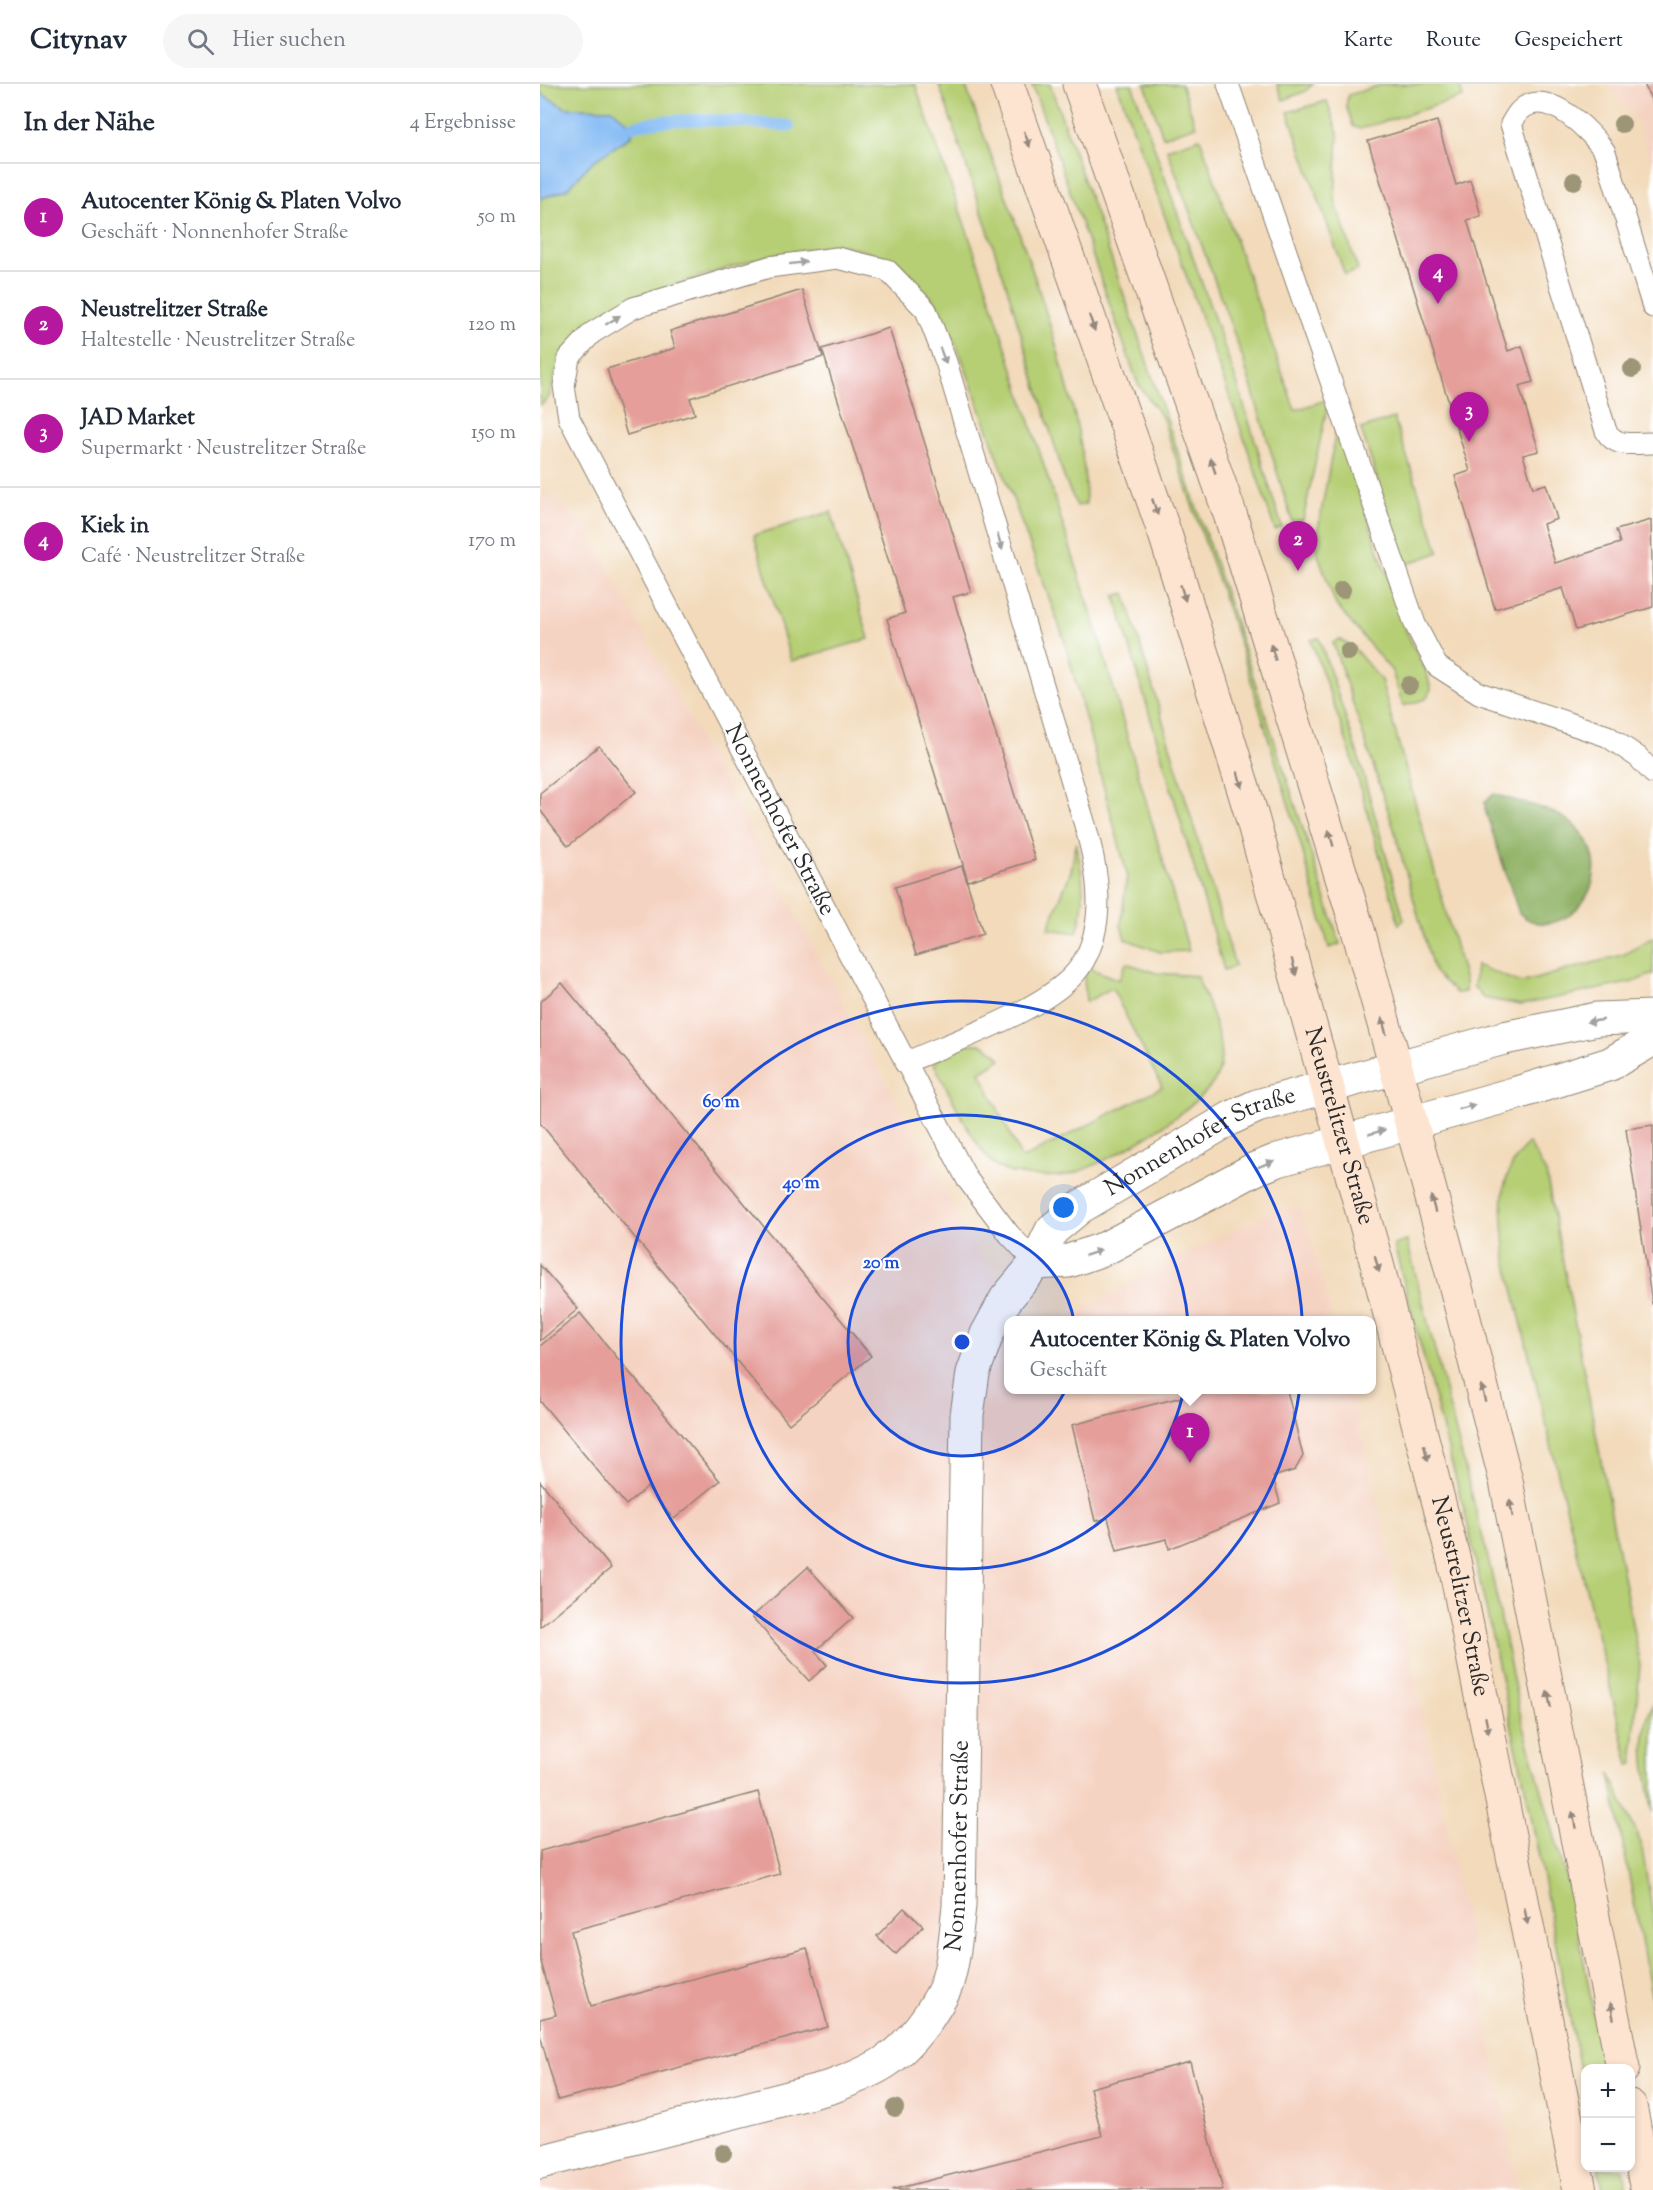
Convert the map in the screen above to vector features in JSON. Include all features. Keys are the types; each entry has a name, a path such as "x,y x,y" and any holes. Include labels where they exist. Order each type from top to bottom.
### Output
{"main road":[{"name":"Neustrelitzer Straße","path":"1007,84 1166,537 1253,820 1343,1142 1454,1561 1580,2190"},
{"path":"1079,84 1231,517 1316,790 1396,1068 1506,1481 1622,2064"},
{"path":"1632,2118 1647,2190"}],"street":[{"name":"Nonnenhofer Straße","path":"540,2162 831,2087 870,2072 893,2059 915,2036 937,2003 948,1979 959,1906 967,1415 974,1373 987,1334 1006,1299 1036,1263 1052,1230 1080,1206 1231,1118 1257,1106 1504,1038 1598,1019 1653,1017"},
{"name":"Nonnenhofer Straße","path":"1036,1263 1069,1261 1106,1248 1255,1169 1610,1064 1653,1039"}],"lane":[{"path":"1228,84 1415,624 1437,666 1479,693 1607,736 1638,757 1653,773"},
{"path":"1653,307 1605,152 1594,137 1557,107 1536,103 1521,109 1511,124 1606,431 1610,439 1622,444 1653,443"},
{"name":"Nonnenhofer Straße","path":"905,1063 1036,1004 1062,986 1080,967 1091,943 1098,914 1098,881 1087,832 946,362 926,310 887,270 837,258 769,267 633,308 592,333 569,358 564,386 569,418 905,1063 967,1179 1009,1234 1036,1263"}],"shaded area":[{"path":"1606,84 1653,84 1653,168 1638,121"},
{"path":"540,487 584,523 977,1251 1030,1316 1004,1316 1004,1394 1351,1394 1372,1478 1473,1950 1518,2190 540,2190"},
{"path":"1278,1208 1299,1209 1307,1225 1332,1316 1072,1316 1127,1284"}],"green space":[{"path":"540,84 915,84 985,282 1097,631 1189,951 1160,952 1125,939 1121,925 1127,874 1064,639 961,356 937,304 896,260 838,244 767,256 631,298 561,354 549,397 540,406 540,199 567,189 592,162 631,136 612,109 566,108 540,93"},
{"path":"939,84 965,84 1026,251 1048,318 1073,408 1084,465 1086,504 1077,506 1065,480 1006,284"},
{"path":"1032,84 1050,84 1162,405 1340,944 1329,948 1301,845 1240,645 1162,417 1138,384"},
{"path":"1117,84 1132,84 1237,383 1282,527 1275,530 1217,362"},
{"path":"1145,84 1181,84 1196,126 1163,137"},
{"path":"1277,84 1313,84 1304,92 1283,100"},
{"path":"1384,84 1459,84 1463,97 1360,129 1353,126 1346,106 1348,95"},
{"path":"1327,101 1338,133 1335,200 1358,270 1345,275 1288,112"},
{"path":"1200,138 1295,410 1329,399 1303,520 1292,521 1243,359 1167,149"},
{"path":"1394,418 1439,552 1405,565 1361,429"},
{"path":"1337,425 1404,627 1426,671 1431,689 1426,699 1403,706 1392,671 1336,605 1315,546"},
{"path":"831,512 869,639 791,661 754,535"},
{"path":"1125,593 1235,966 1224,970 1115,596"},
{"path":"1319,638 1357,752 1404,920 1399,924 1351,754 1311,640"},
{"path":"1339,639 1353,647 1381,680 1465,981 1465,992 1456,993 1434,972 1394,829 1333,643"},
{"path":"1494,794 1557,814 1585,838 1594,859 1593,880 1585,899 1571,913 1554,922 1536,922 1519,913 1485,810 1485,802"},
{"path":"1076,843 1083,888 1082,910 1077,933 1048,929 1071,871"},
{"path":"1653,937 1653,974 1633,982 1521,1005 1483,998 1474,987 1476,965 1521,983 1625,954"},
{"path":"1126,963 1157,973 1197,976 1219,1039 1221,1052 1217,1076 1208,1089 1172,1119 1125,1149 1081,1171 1059,1176 1041,1176 1022,1175 999,1168 982,1150 973,1136 934,1064 950,1051 972,1044 986,1046 1001,1059 980,1072 1022,1159 1162,1087 1112,988 1086,1002 1084,978 1089,968 1119,980"},
{"path":"1529,1143 1546,1173 1640,1665 1633,1747 1634,1764 1629,1765 1506,1260 1502,1212 1505,1184 1518,1156"},
{"path":"1407,1241 1491,1570 1519,1709 1572,1899 1603,2064 1581,2064 1581,2075 1529,1805 1465,1513 1394,1245"},
{"path":"1653,1703 1653,1813 1644,1744 1648,1716"},
{"path":"1610,1774 1641,1843 1653,1915 1653,2004"},
{"path":"1600,2172 1623,2172 1627,2190 1603,2190"}],"water":[{"path":"540,93 566,108 612,109 632,126 631,136 592,162 567,189 540,199"}],"building":[{"path":"1644,84 1653,84 1653,104"},
{"path":"1437,121 1456,185 1470,180 1476,198 1481,216 1467,220 1508,351 1522,346 1533,382 1519,386 1539,451 1523,455 1533,488 1546,484 1557,519 1543,524 1555,563 1620,543 1616,530 1651,520 1653,607 1576,630 1563,588 1495,609 1455,476 1470,471 1368,141"},
{"path":"802,290 823,357 690,398 695,414 627,435 607,369 675,348 670,331"},
{"path":"889,328 971,592 953,597 1035,860 968,881 887,619 905,613 822,349"},
{"path":"599,746 636,792 568,846 540,810 540,793"},
{"path":"962,866 983,934 916,955 895,887"},
{"path":"562,983 871,1356 789,1424 540,1123 540,1002"},
{"path":"1653,1125 1653,1304 1652,1304 1626,1129"},
{"path":"540,1265 578,1309 540,1341"},
{"path":"580,1313 720,1481 674,1519 647,1487 626,1505 540,1401 540,1346"},
{"path":"1185,1394 1288,1394 1303,1456 1295,1470 1273,1477 1280,1503 1169,1549 1167,1539 1117,1551 1108,1518 1095,1521 1072,1425 1182,1397"},
{"path":"540,1481 611,1568 540,1627"},
{"path":"808,1567 853,1618 815,1651 827,1665 809,1681 752,1617"},
{"path":"758,1792 780,1874 571,1931 591,2006 807,1948 828,2027 558,2100 540,2035 540,2019 556,2015 540,1958 540,1851"},
{"path":"904,1908 923,1926 896,1954 877,1936"},
{"path":"1190,2062 1223,2190 891,2190 1102,2136 1090,2088"}],"waterway":[{"path":"632,126 691,120 789,126"}],"place":[{"name":"Kiek in","path":"1438,304"},
{"name":"JAD Market","path":"1469,442"},
{"name":"Neustrelitzer Straße","path":"1298,571"},
{"name":"Autocenter König & Platen Volvo","path":"1190,1463"}]}
